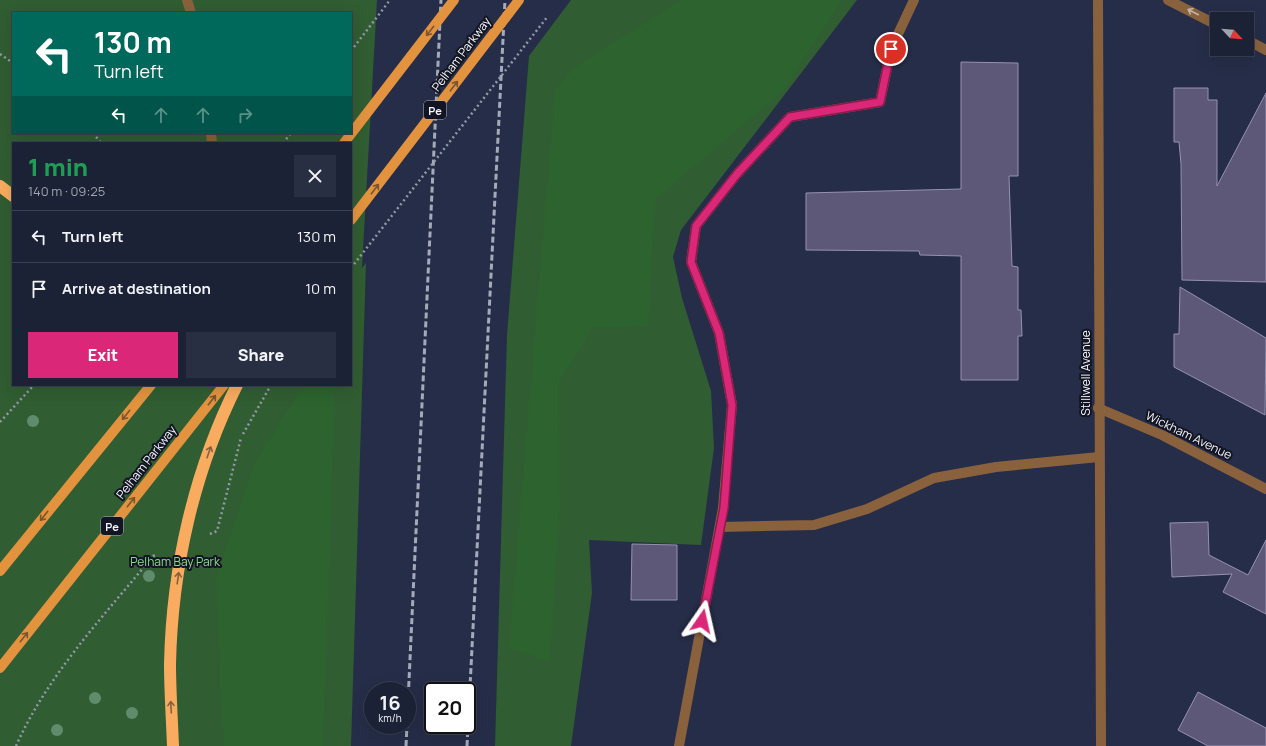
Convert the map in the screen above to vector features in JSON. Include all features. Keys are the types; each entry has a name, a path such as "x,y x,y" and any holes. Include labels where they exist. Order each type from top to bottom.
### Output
{"highway":[{"path":"0,186 12,195"},
{"path":"173,746 170,691 171,639 182,548 192,505 220,419 236,386"}],"main road":[{"path":"352,133 454,0"},
{"name":"Pelham Parkway","path":"352,219 519,0"},
{"path":"345,142 351,134"},
{"path":"0,571 149,386"},
{"name":"Pelham Parkway","path":"0,668 223,386"}],"street":[{"path":"187,0 191,12"},
{"path":"679,746 724,508 732,405 719,333 691,262 696,226 737,174 790,117 880,102 891,49 914,0"},
{"name":"Stillwell Avenue","path":"1098,0 1098,408 1101,746"},
{"path":"1168,0 1210,21"},
{"path":"1254,44 1266,50"},
{"name":"Wickham Avenue","path":"1098,408 1162,435 1266,489"},
{"path":"720,527 814,525 867,509 934,478 996,466 1099,457"}],"path":[{"path":"352,50 390,0"},
{"path":"352,267 548,16"},
{"path":"0,54 12,62"},
{"path":"94,134 100,142"},
{"path":"284,142 290,134"},
{"path":"0,422 33,386"},
{"path":"16,746 28,719 70,656 153,556"}],"green space":[{"name":"Pelham Bay Park","path":"0,0 377,0 362,268 366,263 351,746 0,746"},
{"path":"571,0 857,0 681,230 673,257 682,298 711,391 714,448 701,545 589,540 592,593 571,746 495,746 507,335 529,56"},
{"path":"681,0 842,0 783,91 655,199 648,326 593,327 559,382 560,509 549,661 509,648 555,90 574,68"},
{"path":"308,386 335,386 323,746 224,746 220,687 217,575 254,464 298,394"}],"building":[{"path":"961,62 1018,63 1018,176 1009,176 1012,266 1018,267 1018,310 1021,310 1022,336 1018,336 1018,380 961,380 961,256 920,255 919,251 806,250 806,193 961,189"},
{"path":"1174,88 1208,88 1208,100 1217,100 1217,186 1266,93 1266,282 1182,280 1181,164 1179,142 1174,142"},
{"path":"1180,287 1266,338 1265,415 1174,367 1174,334 1179,334"},
{"path":"1208,522 1209,555 1248,575 1266,540 1266,614 1223,592 1232,574 1172,577 1170,523"},
{"path":"632,544 677,545 677,600 631,600"},
{"path":"1198,692 1266,728 1266,746 1208,746 1178,730"}],"railway":[{"path":"409,682 441,0"},
{"path":"467,746 505,0"},
{"path":"406,746 407,734"}],"route":[{"path":"702,621 724,508 732,405 719,333 691,262 696,226 737,174 790,117 880,102 891,49"}]}
